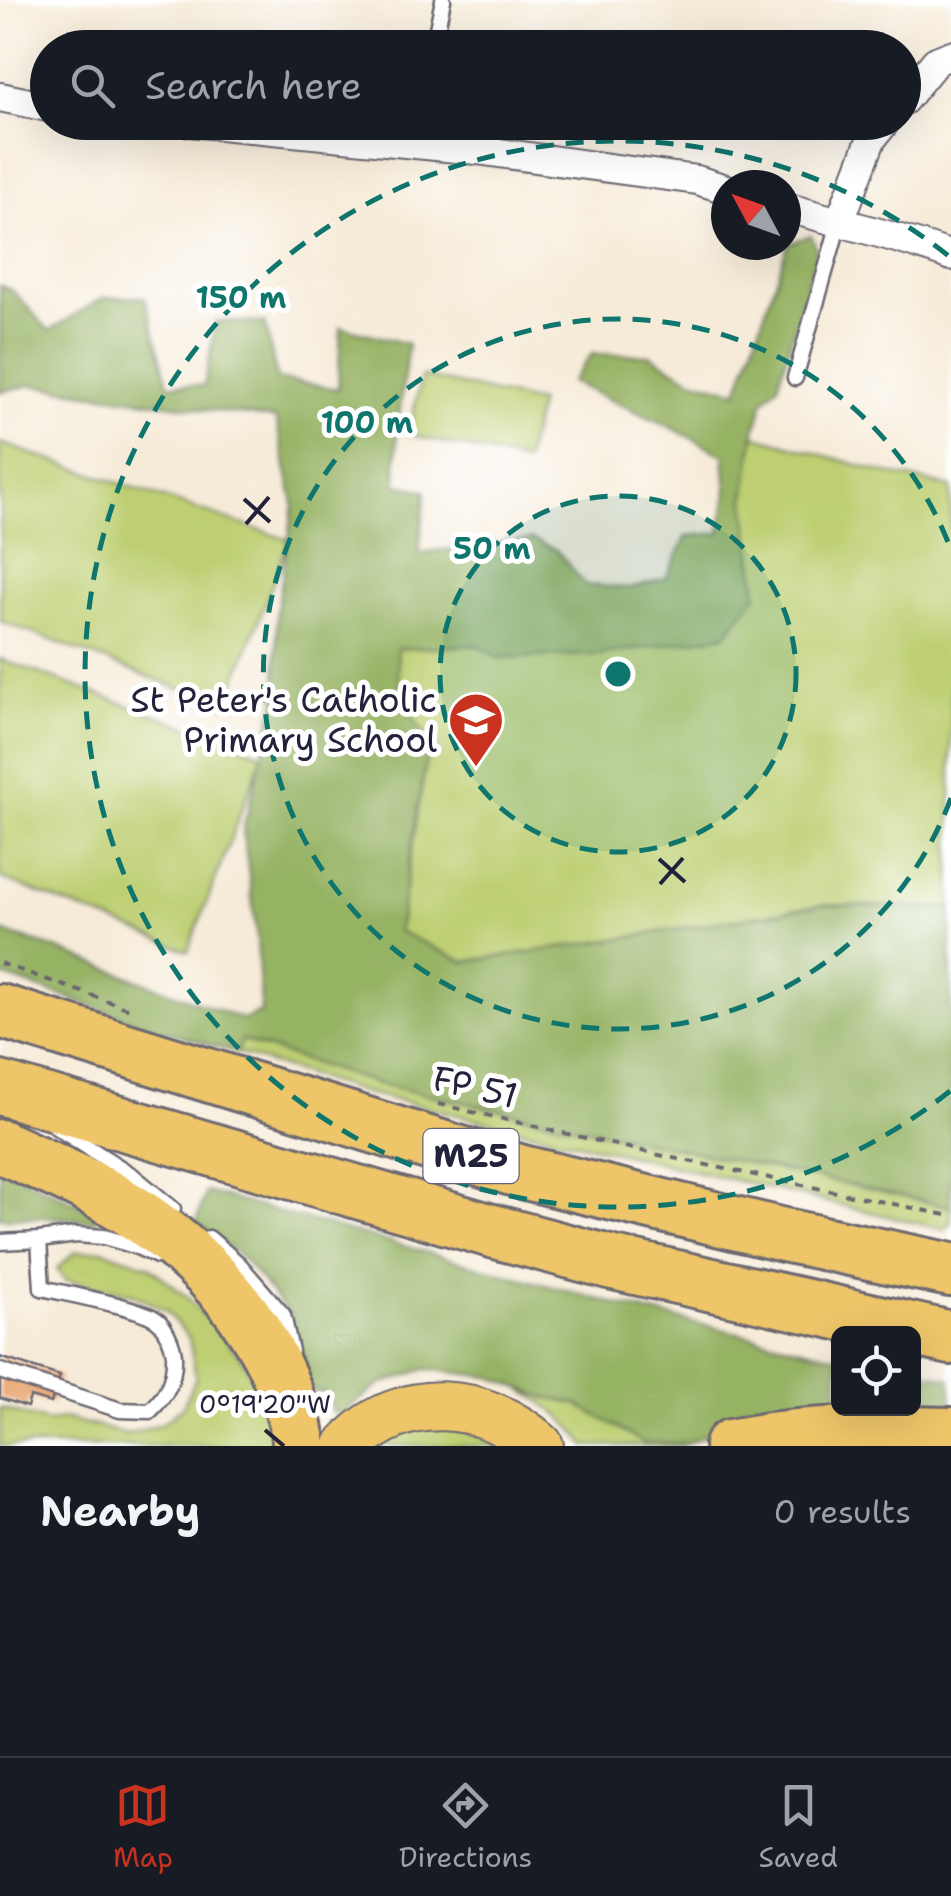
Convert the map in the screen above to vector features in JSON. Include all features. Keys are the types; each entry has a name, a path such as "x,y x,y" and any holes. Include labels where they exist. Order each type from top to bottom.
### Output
{"highway":[{"name":"M25","path":"0,1010 522,1172 784,1235 951,1270"},
{"name":"M25","path":"8,1109 68,1177 141,1216 184,1249 238,1305 278,1371 300,1446"},
{"name":"M25","path":"8,1109 593,1258 951,1338"},
{"path":"348,1446 392,1414 448,1406 498,1418 521,1430 539,1446"},
{"path":"731,1446 803,1436 951,1434"}],"street":[{"path":"921,80 936,62 951,56"},
{"path":"0,97 30,103"},
{"path":"422,140 711,184"},
{"path":"839,224 871,140"},
{"path":"801,212 910,240 951,256"}],"lane":[{"path":"437,30 443,0"},
{"path":"795,378 839,224"},
{"path":"47,1122 133,1176 186,1219"},
{"path":"200,1230 238,1264 283,1315 292,1355 278,1371"},
{"path":"0,1242 76,1235 104,1238 171,1262"},
{"path":"0,1371 120,1410 150,1411 165,1396 174,1371 174,1347 158,1321 138,1311 42,1288 39,1240"},
{"path":"188,1273 238,1305"}],"path":[{"path":"0,962 144,1014"},
{"name":"FP 51","path":"438,1104 951,1216"}],"green space":[{"path":"811,235 817,250 778,385 764,400 754,435 745,499 757,595 725,635 598,655 498,658 477,645 397,649 400,699 429,741 398,931 464,962 821,905 951,908 951,1207 375,1083 242,1040 237,1053 0,975 0,931 244,1020 261,1012 257,936 243,830 276,701 277,610 294,504 276,419 31,385 0,392 0,285 13,291 49,331 103,298 145,297 168,384 204,386 216,321 265,323 277,379 338,389 341,327 408,344 397,432 396,484 426,491 419,553 532,539 556,550 586,585 630,588 666,578 687,536 720,533 727,493 724,455 571,382 592,354 650,355 692,379 738,391 783,260 801,260 801,239"},
{"path":"422,376 539,403 525,462 408,434"},
{"path":"754,435 882,472 951,487 951,908 821,905 464,962 398,932 429,741 399,699 397,648 477,645 499,658 757,595 745,499"},
{"path":"0,443 289,540 226,706 0,621"},
{"path":"0,659 263,754 188,951 0,878"},
{"path":"241,1040 375,1083 951,1207 951,1225 947,1224 946,1230 362,1092 237,1053"},
{"path":"0,1167 99,1213 96,1221 0,1218"},
{"path":"206,1192 619,1305 831,1355 831,1416 921,1416 921,1372 951,1379 951,1416 736,1424 687,1443 642,1442 577,1404 544,1397 491,1377 426,1369 381,1384 342,1413 333,1413 324,1392 312,1392 300,1366 290,1315 243,1259 196,1222"},
{"path":"102,1250 149,1266 188,1298 239,1355 274,1412 284,1446 0,1446 0,1408 49,1422 64,1418 126,1434 161,1424 182,1408 196,1377 189,1338 166,1311 133,1294 65,1280 57,1269 75,1252"},
{"path":"521,1389 577,1404 642,1442 687,1443 586,1446 557,1414"},
{"path":"421,1421 525,1446 375,1446"}],"building":[{"path":"0,1357 60,1376 51,1403 30,1397 27,1407 0,1398"}],"place":[{"name":"St Peter's Catholic Primary School","path":"476,769"}]}
